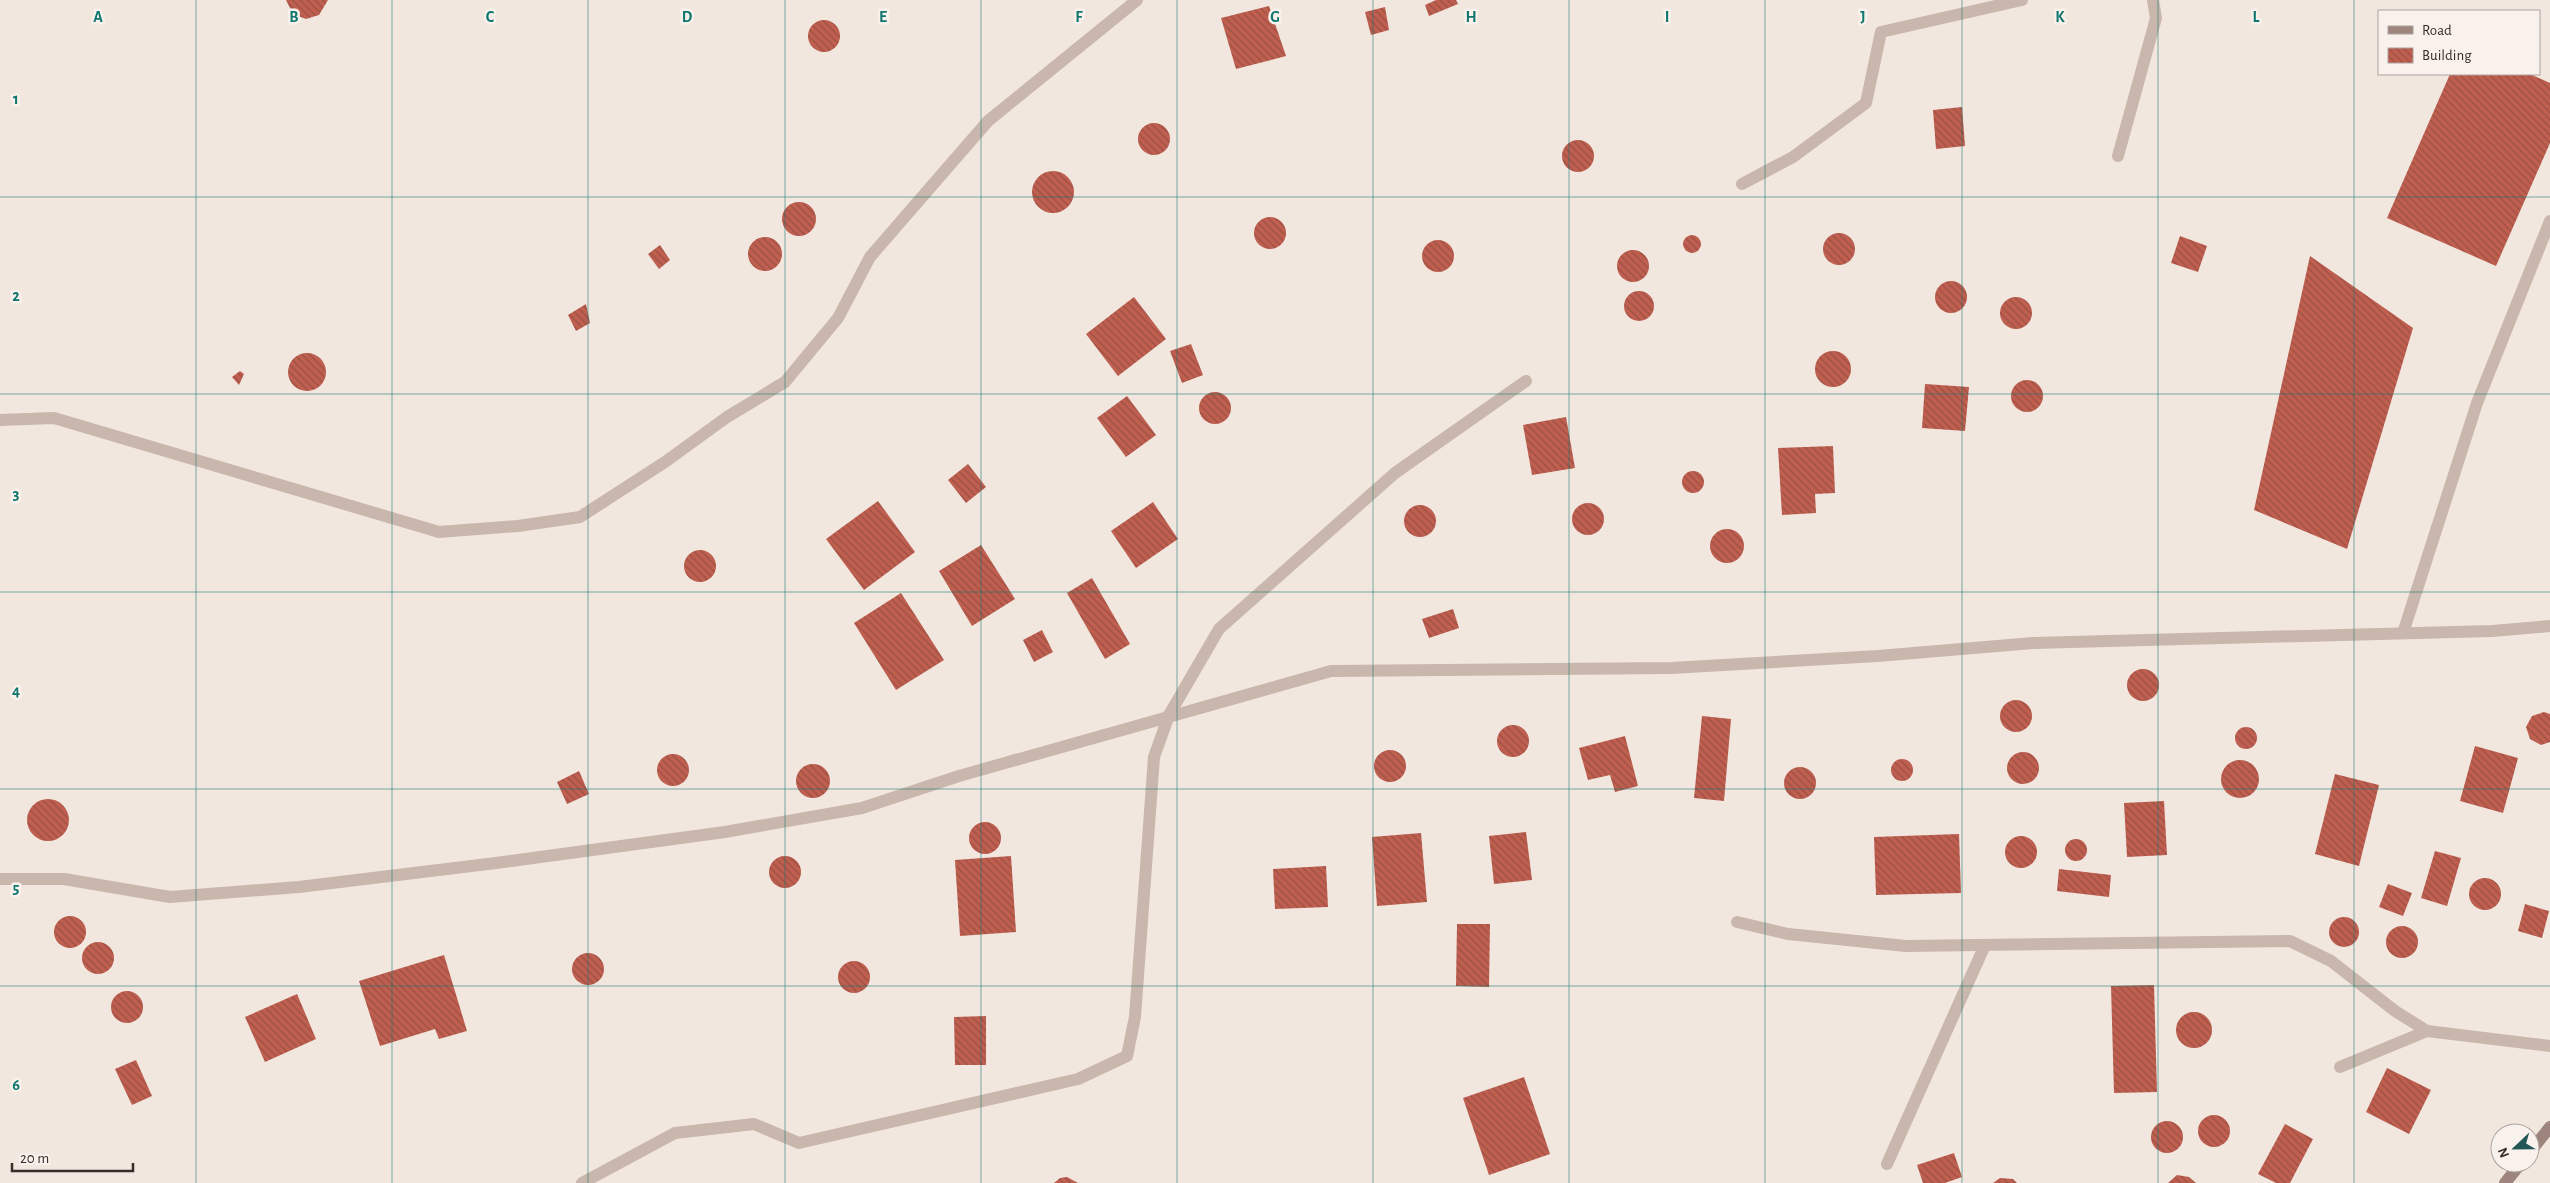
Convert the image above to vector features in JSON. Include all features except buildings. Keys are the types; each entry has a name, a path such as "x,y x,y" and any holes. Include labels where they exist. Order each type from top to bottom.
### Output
{"main road":[{"path":"2540,1140 2550,1127"},
{"path":"2505,1183 2513,1173"}],"street":[{"path":"0,420 54,418 439,532 518,526 580,517 665,462 728,417 785,382 838,318 870,257 988,120 1082,47 1137,0"},
{"path":"1742,184 1793,157 1866,103 1881,32 2022,0"},
{"path":"2118,156 2156,18 2152,0"},
{"path":"2403,633 2477,403 2550,221"},
{"path":"582,1183 675,1133 754,1124 799,1143 1078,1079 1127,1056 1135,1017 1154,757 1169,715 1220,629 1395,473 1526,381"},
{"path":"0,879 64,879 170,897 329,883 496,863 715,833 862,808 959,776 1169,715 1331,671 1671,668 1878,656 2033,643 2403,633 2550,626"},
{"path":"1737,922 1788,934 1906,946 2290,941 2330,961 2394,1011 2427,1031 2550,1046"},
{"path":"1887,1164 1985,945"},
{"path":"2340,1067 2427,1031"}]}
